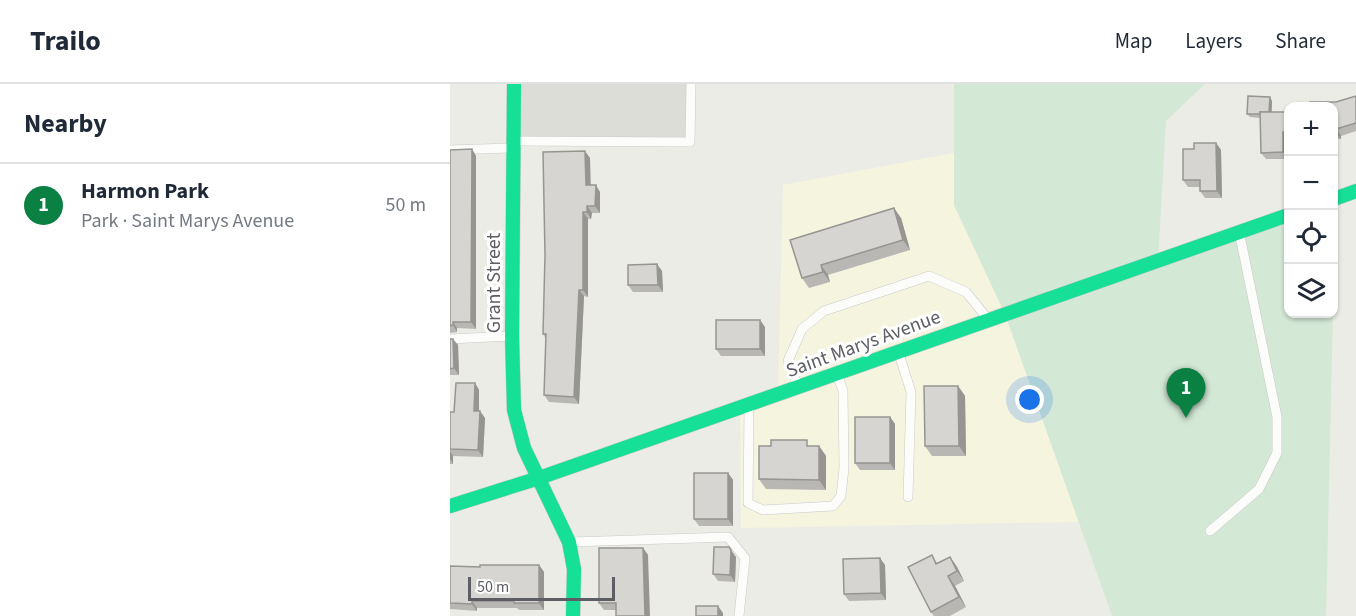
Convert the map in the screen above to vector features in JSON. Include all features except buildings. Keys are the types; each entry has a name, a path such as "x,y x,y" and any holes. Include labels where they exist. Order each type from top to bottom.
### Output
{"main road":[{"name":"Grant Street","path":"514,84 512,336 514,410 524,448 569,542 574,569 573,616"},
{"path":"1338,198 1356,191"},
{"name":"Saint Marys Avenue","path":"450,506 539,478 898,351 1240,234 1284,217"}],"lane":[{"path":"450,150 514,145 690,142 691,84"},
{"path":"1210,531 1259,489 1277,453 1277,417 1240,234"},
{"path":"799,387 788,361 802,329 824,311 929,276 966,292 989,320"},
{"path":"450,339 512,336"},
{"path":"898,351 911,392 908,497"},
{"path":"749,404 748,503 763,510 833,506 841,496 844,468 843,391 837,373"},
{"path":"569,542 728,537 745,558 739,616"}],"shaded area":[{"path":"514,84 691,84 690,142 514,141"},
{"path":"954,84 1205,84 1166,121 1158,261 1284,216 1284,318 1333,318 1326,616 1112,616 1005,314 954,205"},
{"path":"954,153 954,205 1005,314 1079,522 741,528 740,407 778,394 783,185"}],"traffic: fast":[{"path":"514,84 512,336 514,410 524,448 569,542 574,569 573,616"},
{"path":"1338,198 1356,191"},
{"path":"450,506 539,478 1284,216"}],"place":[{"name":"Harmon Park","path":"1186,418"}]}
